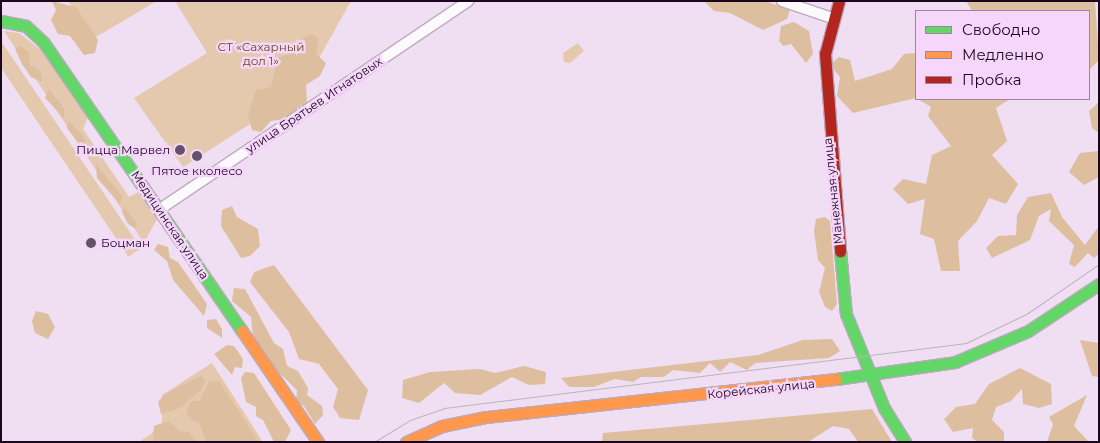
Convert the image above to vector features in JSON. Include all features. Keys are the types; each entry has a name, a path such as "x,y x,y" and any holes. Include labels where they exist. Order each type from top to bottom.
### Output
{"street":[{"name":"улица Братьев Игнатовых","path":"160,209 468,1"},
{"path":"782,1 832,18"},
{"name":"Манежная улица","path":"839,1 832,18 825,54 825,99 846,314 873,376 884,408 905,442"},
{"name":"Медицинская улица","path":"6,21 26,26 44,43 160,209 318,442"},
{"name":"Корейская улица","path":"406,442 442,426 486,417 873,376 955,362 990,350 1028,332 1099,284"}],"green space":[{"path":"68,1 157,1 94,38"},
{"name":"СТ «Сахарный дол 1»","path":"175,1 351,1 300,92 183,167 134,98 207,53"},
{"path":"4,31 19,33 41,50 88,117 83,129 129,197 140,191 157,219 144,243"},
{"path":"1,41 141,248 128,257 1,68"},
{"path":"578,43 584,51 570,63 564,62 563,53"},
{"path":"212,363 263,442 139,442 162,426 162,395"}],"shaded area":[{"path":"52,1 76,7 98,40 95,53 84,55 70,36 58,34 51,20 56,10"},
{"path":"704,1 768,2 790,10 787,19 763,30 730,13 714,11"},
{"path":"966,1 1095,1 1099,60 1090,69 1090,10 971,10"},
{"path":"794,22 809,31 813,54 806,63 791,44 783,46 779,41 781,26"},
{"path":"312,34 319,39 316,54 326,63 320,76 306,85 307,105 286,119 271,121 261,132 252,130 248,116 256,90 271,87 278,58 298,51 303,38"},
{"path":"20,46 29,52 30,65 41,72 42,82 31,77 22,64 15,49"},
{"path":"915,53 915,98 853,113 837,96 840,77 830,65 839,57 850,60 855,81 892,69 904,54"},
{"path":"49,89 65,110 64,118 45,98"},
{"path":"920,100 1008,100 996,108 1007,141 992,155 1018,184 1006,204 989,198 977,221 958,241 960,271 941,271 934,239 920,234 925,199 908,204 893,189 903,179 926,184 932,155 951,146 928,116 931,107"},
{"path":"1099,102 1099,133 1092,128 1089,111"},
{"path":"69,121 84,138 89,157 67,128"},
{"path":"1099,151 1099,177 1084,185 1069,172 1080,153"},
{"path":"96,164 122,196 120,204 97,178"},
{"path":"1051,193 1062,217 1085,245 1099,226 1099,254 1094,258 1088,253 1075,267 1069,264 1074,245 1049,221 1051,209 1039,216 1030,240 992,258 986,248 998,236 1016,235 1017,215 1028,197"},
{"path":"232,206 237,217 258,229 260,246 250,256 241,258 221,226 222,210"},
{"path":"124,207 137,223 136,229 128,224 122,212"},
{"path":"825,217 830,221 837,304 832,311 825,307 819,292 825,268 818,260 814,231 816,219"},
{"path":"158,244 168,247 170,258 178,262 207,304 204,316 173,280 167,261 154,250"},
{"path":"274,265 368,390 359,420 340,418 333,407 338,389 319,364 299,359 289,332 250,282 254,272"},
{"path":"234,288 245,289 274,343 283,349 287,366 298,371 308,388 307,395 322,406 323,415 315,424 304,406 296,402 297,390 266,360 253,337 251,317 232,301"},
{"path":"36,311 48,314 55,327 48,339 35,333 32,321"},
{"path":"216,319 222,329 222,338 207,328 207,320"},
{"path":"832,339 840,351 829,358 755,363 747,370 730,362 720,372 710,363 700,373 673,370 664,377 641,377 633,382 615,379 594,387 569,387 561,378 758,355 803,340"},
{"path":"1080,340 1099,343 1099,377 1092,376"},
{"path":"227,345 234,346 243,359 242,368 235,367 232,375 214,354"},
{"path":"524,366 546,372 545,384 529,385 512,377 480,395 455,393 444,383 419,403 402,398 403,380 430,372 480,369 495,373"},
{"path":"1020,368 1051,384 1052,404 1039,408 1023,404 1022,389 1011,401 996,407 992,420 1004,432 1004,442 978,442 972,438 973,428 953,432 944,419 956,407 975,404 989,384"},
{"path":"245,372 254,373 291,430 285,442 274,442 263,420 256,416 256,407 246,402 241,378"},
{"path":"201,376 205,381 201,390 178,409 161,414 158,402 165,394"},
{"path":"219,381 259,442 206,442 199,422 190,419 186,411 191,401 199,401 209,382"},
{"path":"1087,395 1074,426 1089,442 1047,442 1053,424 1049,417"},
{"path":"872,409 892,442 858,442 849,429 833,426 808,442 602,442 603,433"},
{"path":"168,421 181,432 188,431 198,442 153,442 154,426"}],"tram line":[{"path":"374,442 410,420 444,408 966,343 1028,313 1099,264"}],"traffic: fast":[{"path":"1,21 26,26 44,43 242,331"},
{"path":"840,251 846,314 884,408 905,442"},
{"path":"836,379 955,362 1028,331 1099,284"}],"traffic: slow":[{"path":"242,331 318,442"},
{"path":"406,442 442,426 486,417 836,379"}],"traffic: jam":[{"path":"839,1 825,54 840,251"}],"place":[{"name":"Пицца Марвел","path":"180,150"},
{"name":"Пятое кколесо","path":"197,156"},
{"name":"Боцман","path":"91,243"}]}
